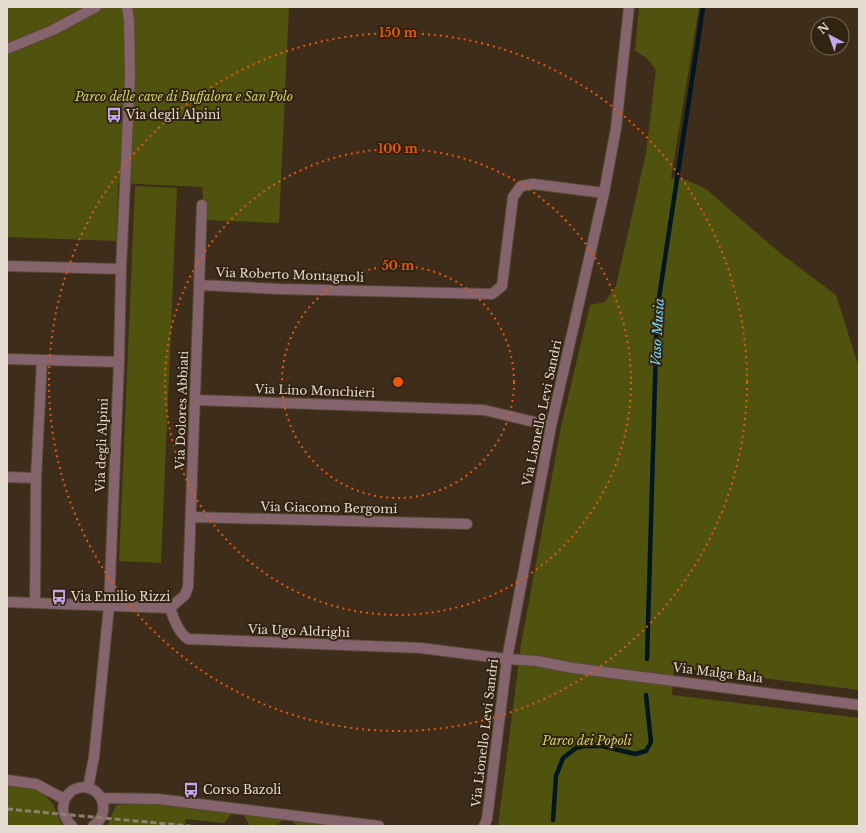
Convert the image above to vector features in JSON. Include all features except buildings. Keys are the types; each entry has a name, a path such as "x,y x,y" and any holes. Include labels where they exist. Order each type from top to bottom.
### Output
{"street":[{"path":"7,49 52,30 96,7"},
{"name":"Via degli Alpini","path":"88,788 94,758 109,606 119,362 121,269 130,76 129,21 127,7"},
{"name":"Via Lionello Levi Sandri","path":"484,826 487,819 507,659 551,426 604,193 616,128 629,7"},
{"name":"Via Roberto Montagnoli","path":"199,285 280,289 492,294 502,286 514,197 521,186 533,184 604,193"},
{"name":"Via Dolores Abbiati","path":"170,608 185,595 188,587 202,205"},
{"path":"7,266 121,269"},
{"path":"7,359 119,362"},
{"path":"35,603 36,478 42,360"},
{"name":"Via Lino Monchieri","path":"195,400 484,410 551,426"},
{"path":"7,477 36,478"},
{"name":"Via Giacomo Bergomi","path":"191,517 467,524"},
{"path":"7,602 170,608"},
{"name":"Via Ugo Aldrighi","path":"170,608 182,635 188,639 421,648 507,659 537,661 573,668"},
{"name":"Via Malga Bala","path":"573,668 859,705"},
{"path":"7,780 36,784 64,799"},
{"path":"72,826 65,819 62,809 64,799 70,792 79,788 88,788 96,792 104,804 104,811 97,825"},
{"path":"101,798 158,799 379,826"}],"green space":[{"name":"Parco delle cave di Buffalora e San Polo","path":"7,7 289,7 279,223 205,220 202,187 118,183 117,241 7,237"},
{"name":"Parco dei Popoli","path":"639,7 699,7 671,178 687,180 706,189 780,253 836,295 859,368 859,690 674,667 672,695 859,718 859,826 498,826 521,645 561,427 590,305 605,302 616,286 646,153 656,70 647,58 635,51"},
{"path":"135,186 177,188 161,563 119,561"},
{"path":"7,782 37,786 53,804 62,826 7,826"},
{"path":"153,803 232,813 224,823 186,819 185,826 107,826 116,805"},
{"path":"243,814 283,819 277,826 250,826"},
{"path":"293,821 342,826 296,826"}],"waterway":[{"name":"Vaso Musia","path":"647,659 657,311 703,7"},
{"name":"Vaso Musia","path":"553,820 556,776 563,758 576,748 583,746 602,746 635,754 646,751 651,742 646,695"}],"railway":[{"path":"7,809 190,826"}],"place":[{"name":"Via degli Alpini","path":"114,115"},
{"name":"Via Emilio Rizzi","path":"59,597"},
{"name":"Corso Bazoli","path":"191,790"}]}
